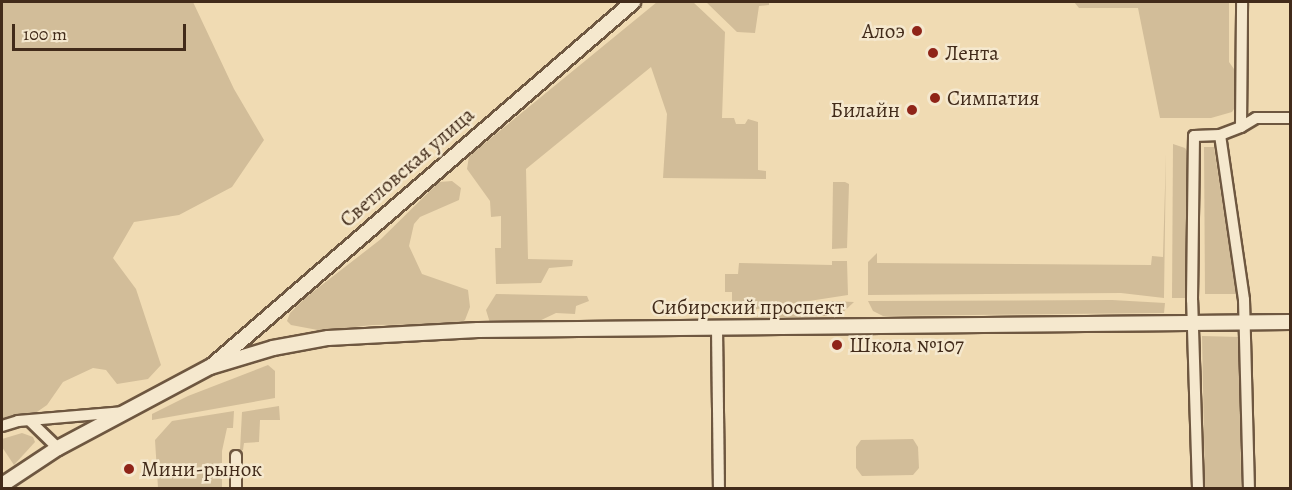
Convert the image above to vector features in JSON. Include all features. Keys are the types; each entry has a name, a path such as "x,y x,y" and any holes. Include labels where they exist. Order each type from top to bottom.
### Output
{"main road":[{"name":"Светловская улица","path":"210,367 633,2"},
{"name":"Сибирский проспект","path":"210,367 273,348 383,333 1290,322"},
{"path":"2,485 58,448 210,367"}],"street":[{"path":"1241,127 1242,2"},
{"path":"1198,489 1193,323 1194,136 1220,135 1241,127 1256,117 1290,118"},
{"path":"1220,135 1246,322 1249,489"},
{"path":"717,328 719,489"},
{"path":"2,426 122,412"},
{"path":"30,421 58,448"},
{"path":"236,456 236,489"}],"shaded area":[{"path":"2,2 193,2 234,89 264,140 232,187 179,215 134,222 113,258 136,289 161,365 148,379 117,384 106,370 93,368 63,382 47,405 34,414 2,421"},
{"path":"657,2 693,2 725,32 722,118 734,118 736,124 745,124 748,119 758,122 758,170 766,171 766,179 663,178 667,114 651,67 526,169 528,259 573,260 572,266 549,268 541,283 496,284 495,248 501,248 501,216 491,217 490,201 467,169 469,156"},
{"path":"706,2 769,2 769,5 759,6 755,33 737,32"},
{"path":"1074,2 1229,2 1229,62 1239,76 1240,100 1232,112 1211,118 1160,118 1138,8 1079,8"},
{"path":"1173,144 1185,148 1189,154 1187,298 1172,298"},
{"path":"1204,147 1214,147 1236,294 1205,294"},
{"path":"1166,153 1164,298 1121,293 868,295 868,262 877,253 877,263 1151,265 1152,256 1163,257"},
{"path":"452,181 461,188 459,200 420,217 414,224 409,246 422,274 468,290 470,307 465,320 459,324 372,325 323,331 291,325 287,321 290,313 305,298 381,239 439,182"},
{"path":"833,182 849,184 847,248 832,249"},
{"path":"832,261 847,261 848,295 732,313 732,292 725,292 725,274 738,274 739,263 832,265"},
{"path":"496,294 587,296 589,301 576,306 575,314 556,313 533,324 490,323 486,310"},
{"path":"1112,300 1165,303 1164,313 883,316 873,311 868,301"},
{"path":"832,301 854,302 840,315 735,321"},
{"path":"1202,336 1240,337 1241,488 1205,488"},
{"path":"268,365 275,371 275,398 152,420 152,414 188,396"},
{"path":"279,406 280,420 260,420 259,442 244,443 243,450 240,450 242,412"},
{"path":"234,411 233,428 227,428 222,451 222,488 158,488 155,440 172,421"},
{"path":"22,433 33,437 35,442 14,465 2,447 2,439"},
{"path":"913,439 918,447 919,468 913,475 862,476 856,468 856,447 861,440"}],"place":[{"name":"Алоэ","path":"917,31"},
{"name":"Лента","path":"933,53"},
{"name":"Симпатия","path":"935,98"},
{"name":"Билайн","path":"912,110"},
{"name":"Школа №107","path":"837,345"},
{"name":"Мини-рынок","path":"129,469"}]}
